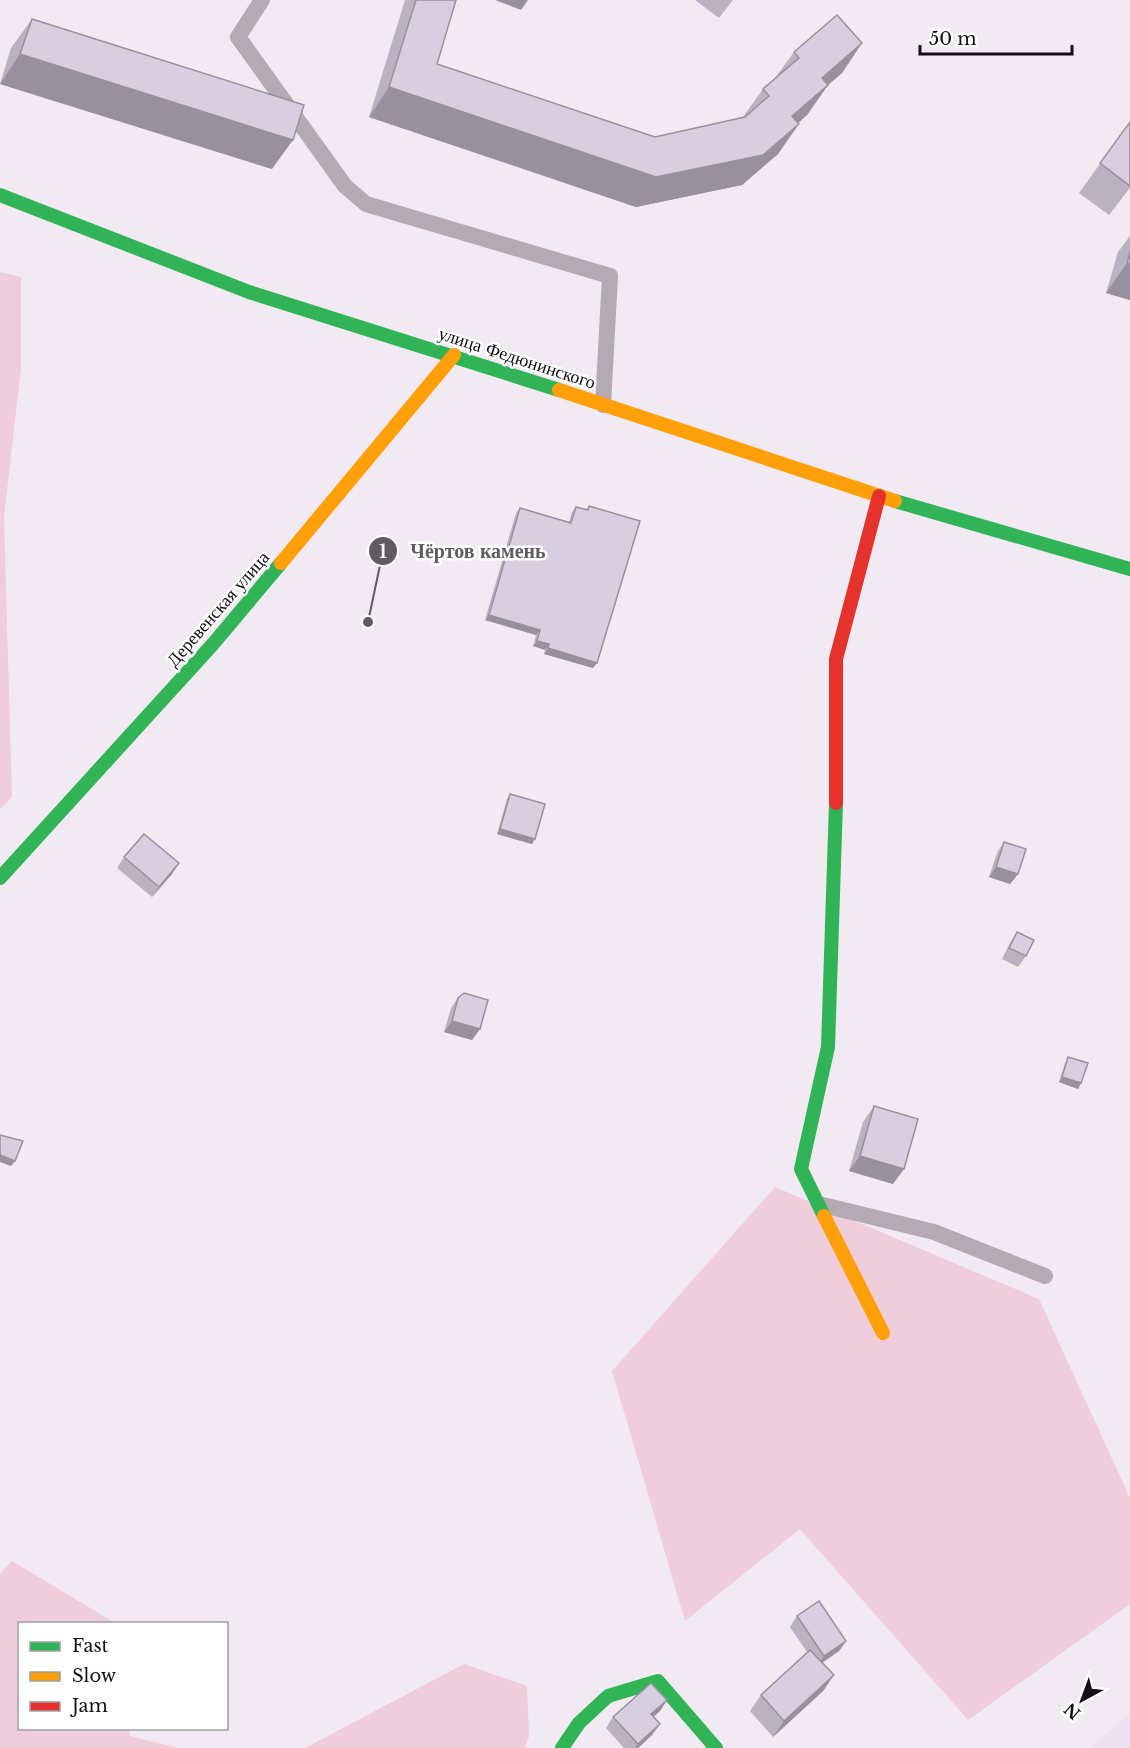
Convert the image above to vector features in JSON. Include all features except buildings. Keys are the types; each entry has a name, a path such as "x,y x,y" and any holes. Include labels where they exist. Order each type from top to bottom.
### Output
{"street":[{"path":"262,0 238,37 345,186 366,204 610,276 603,405"},
{"name":"улица Федюнинского","path":"0,195 249,292 454,355 879,496 1130,569"},
{"name":"Деревенская улица","path":"0,878 213,644 454,355"},
{"path":"879,496 836,659 838,753 828,1047 801,1169 884,1333"},
{"path":"819,1204 934,1232 1045,1276"},
{"path":"562,1748 579,1723 608,1696 658,1681 716,1748"}],"shaded area":[{"path":"0,272 21,277 21,368 4,517 12,797 0,809"},
{"path":"775,1187 1039,1299 1130,1498 1130,1604 968,1720 800,1529 685,1621 612,1371"},
{"path":"12,1561 113,1622 18,1622 18,1730 130,1730 130,1736 178,1748 0,1748 0,1574"},
{"path":"464,1664 527,1686 529,1736 525,1748 305,1748"},
{"path":"1130,1713 1130,1748 1090,1748"}],"traffic: fast":[{"path":"0,195 249,292 559,390"},
{"path":"895,501 1130,569"},
{"path":"0,878 213,644 281,563"},
{"path":"824,1216 801,1169 828,1047 836,803"},
{"path":"562,1748 579,1723 608,1696 658,1681 716,1748"}],"traffic: slow":[{"path":"281,563 454,355"},
{"path":"559,390 895,501"},
{"path":"824,1216 883,1333"}],"traffic: jam":[{"path":"836,803 836,659 879,496"}],"place":[{"name":"Чёртов камень","path":"368,622"}]}
